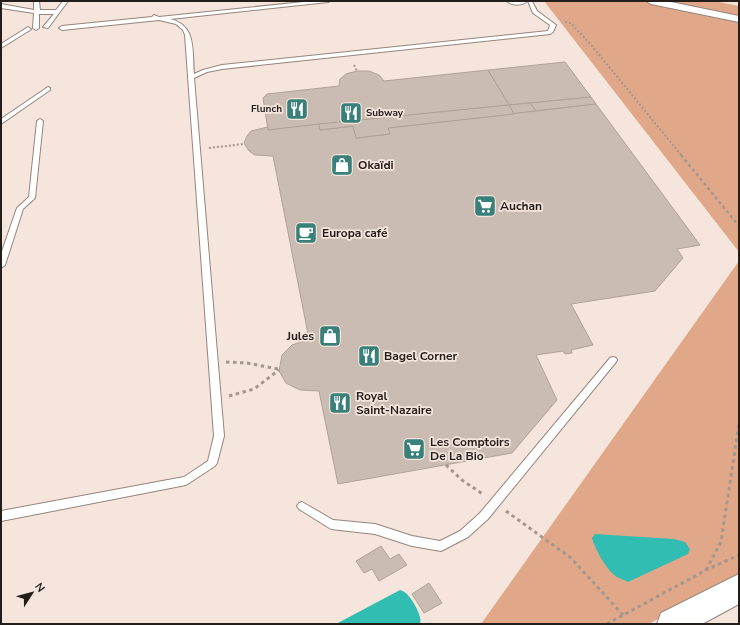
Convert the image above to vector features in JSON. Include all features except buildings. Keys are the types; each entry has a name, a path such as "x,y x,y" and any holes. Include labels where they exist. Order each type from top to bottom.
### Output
{"main road":[{"path":"672,624 739,588"}],"street":[{"path":"512,1 522,1"},
{"path":"651,1 739,19"}],"lane":[{"path":"36,1 36,28"},
{"path":"46,28 66,1"},
{"path":"62,28 154,17 328,1"},
{"path":"192,77 205,71 222,67 550,32 553,25 536,12 530,1"},
{"path":"1,6 37,12 58,12"},
{"path":"1,516 186,481 212,463 219,436 217,400 188,36 184,28 176,22 154,17"},
{"path":"1,46 28,29"},
{"path":"1,122 48,90"},
{"path":"1,265 20,208 32,198 40,121"},
{"path":"302,506 331,524 375,530 412,541 441,546 464,534 484,516 613,360"}],"path":[{"path":"547,19 571,23 592,46 739,226"},
{"path":"198,150 244,144"},
{"path":"214,361 247,363 279,370 254,389 217,400"},
{"path":"706,570 721,542 739,424"},
{"path":"446,465 462,480 571,558 623,615"},
{"path":"607,624 706,570 739,555"}],"shaded area":[{"path":"544,1 714,1 739,6 739,252"},
{"path":"739,261 739,578 649,624 481,624"}],"water":[{"path":"595,534 674,539 685,542 690,549 688,554 628,582 617,577 605,565 592,538"},
{"path":"400,590 404,591 414,604 419,615 420,624 336,624"}],"place":[{"name":"Flunch","path":"297,109"},
{"name":"Subway","path":"351,113"},
{"name":"Okaïdi","path":"342,165"},
{"name":"Auchan","path":"485,206"},
{"name":"Europa café","path":"306,233"},
{"name":"Jules","path":"330,336"},
{"name":"Bagel Corner","path":"369,356"},
{"name":"Royal Saint-Nazaire","path":"340,403"},
{"name":"Les Comptoirs De La Bio","path":"414,449"}]}
